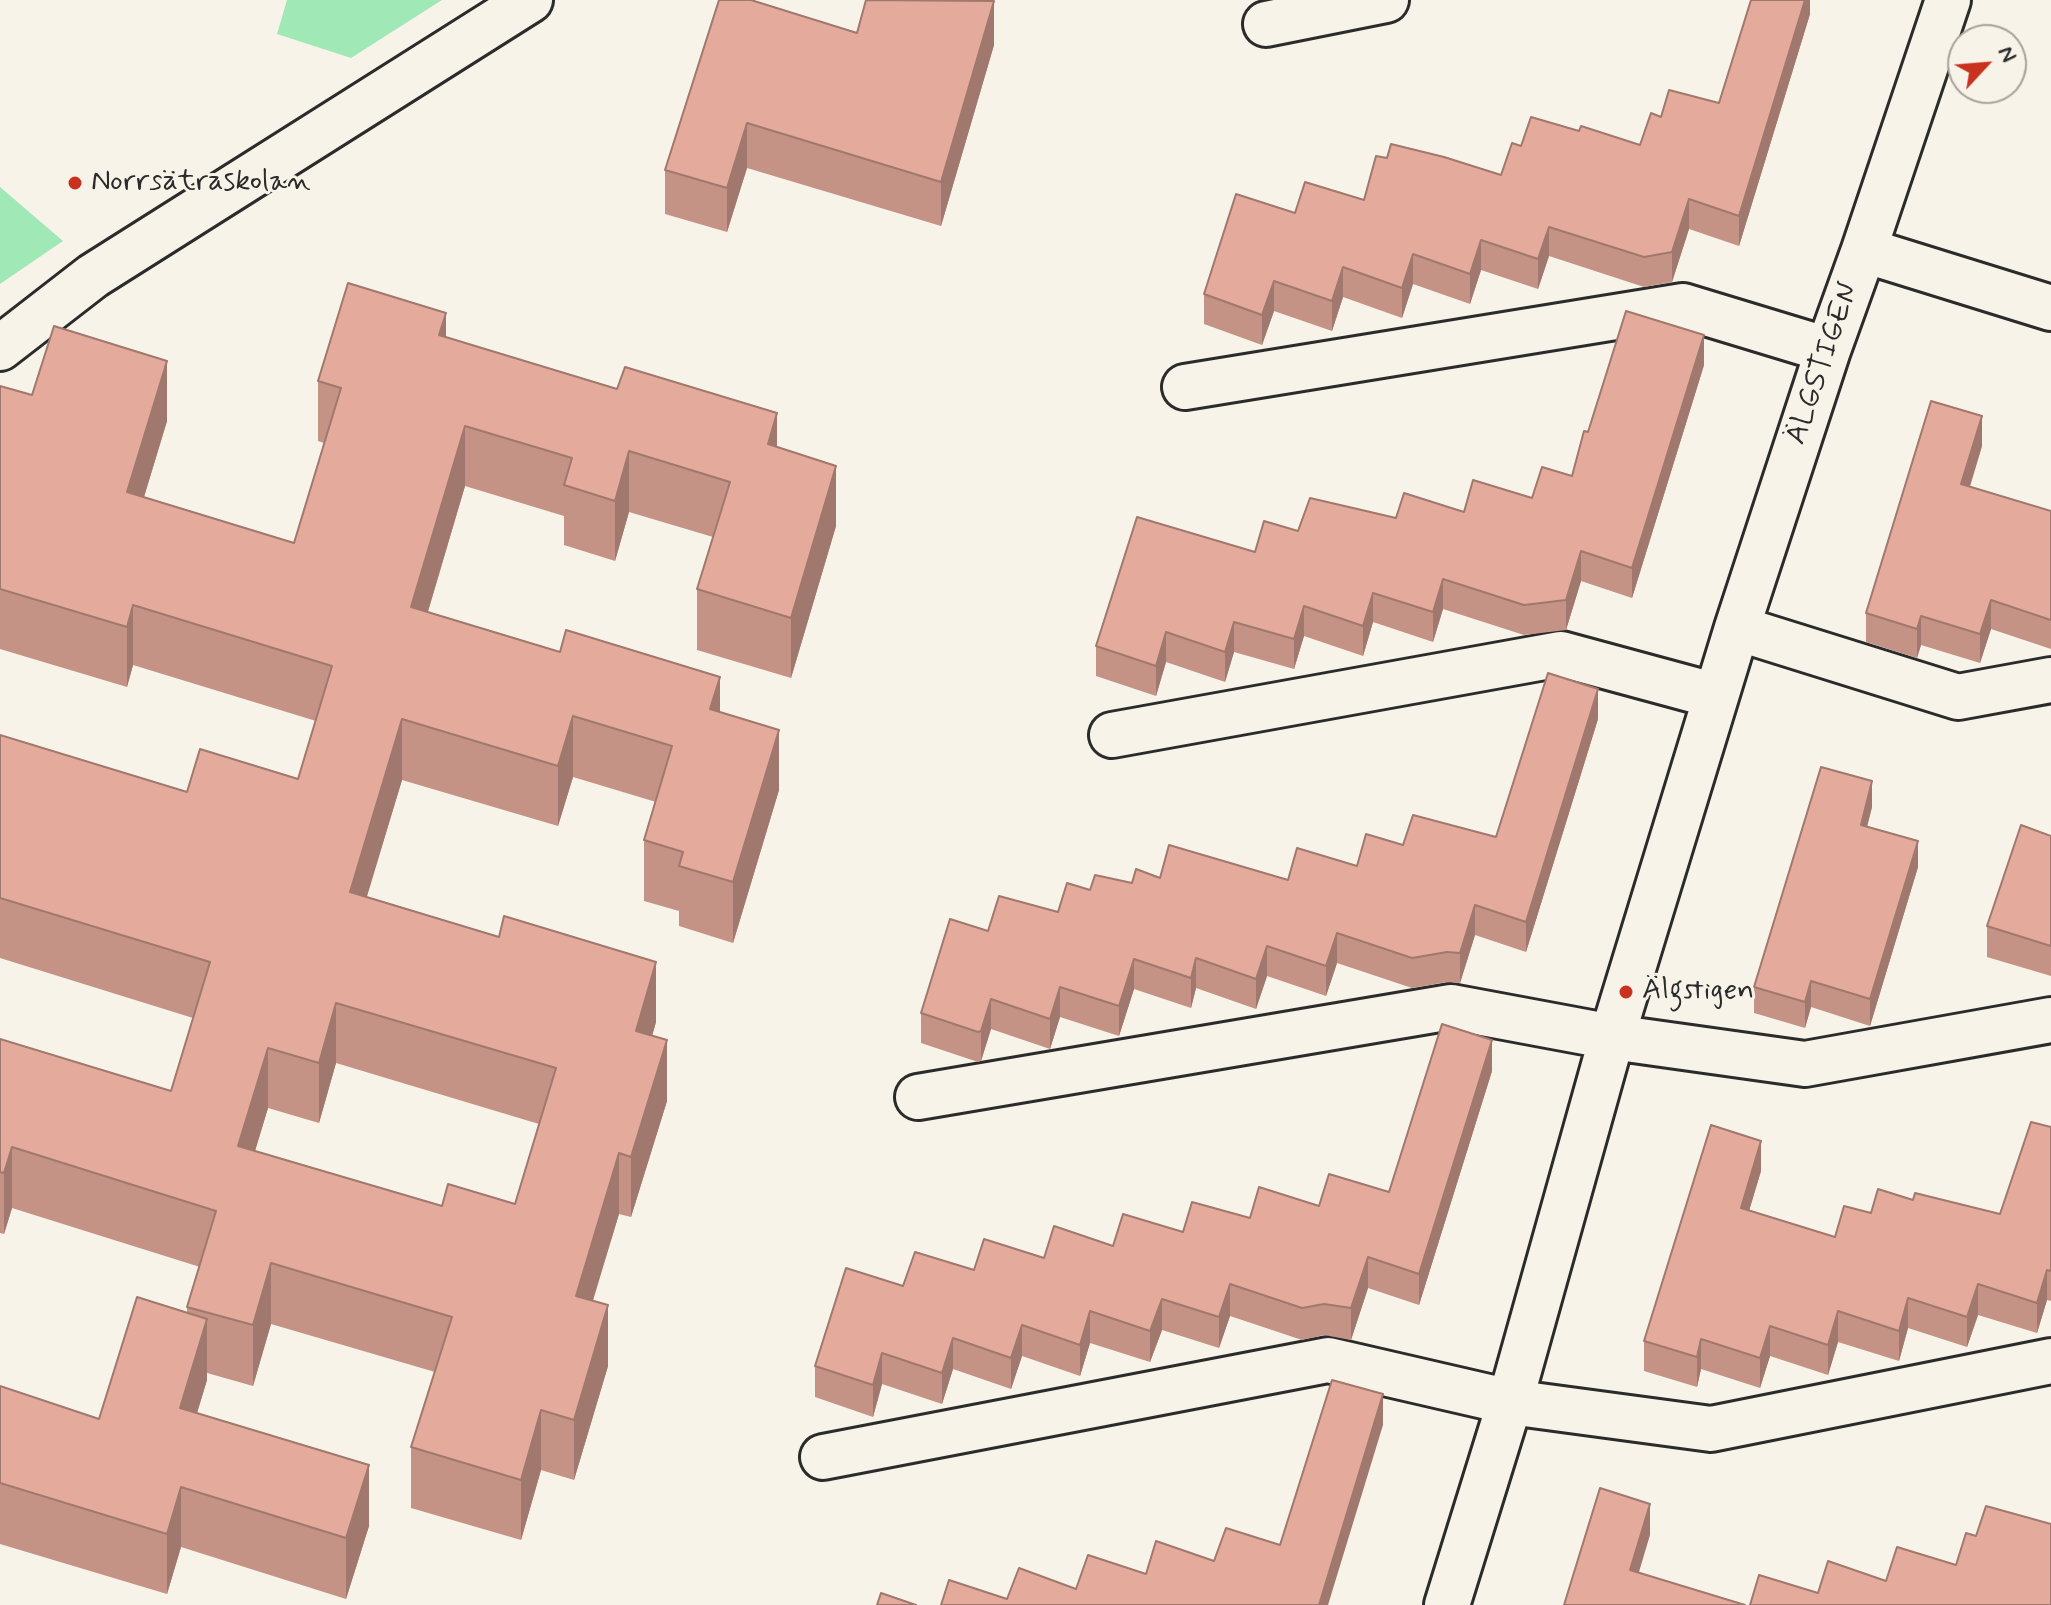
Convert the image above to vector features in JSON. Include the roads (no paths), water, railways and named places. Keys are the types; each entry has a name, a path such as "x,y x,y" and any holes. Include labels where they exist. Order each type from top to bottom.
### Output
{"street":[{"path":"0,348 93,276 530,0"},
{"path":"1266,24 1386,0"},
{"name":"ÄLGSTIGEN","path":"1447,1605 1510,1402 1612,1037 1737,628 1948,0"},
{"path":"1864,250 2051,308"},
{"path":"1185,387 1683,306 1828,350"},
{"path":"1737,628 1958,697 2051,680"},
{"path":"1112,735 1561,654 1716,696"},
{"path":"918,1097 1451,1007 1612,1037 1805,1064 2051,1020"},
{"path":"823,1457 1328,1360 1510,1402 1711,1429 2051,1361"}],"place":[{"name":"Norrsätraskolan","path":"75,183"},
{"name":"Älgstigen","path":"1626,992"}]}
